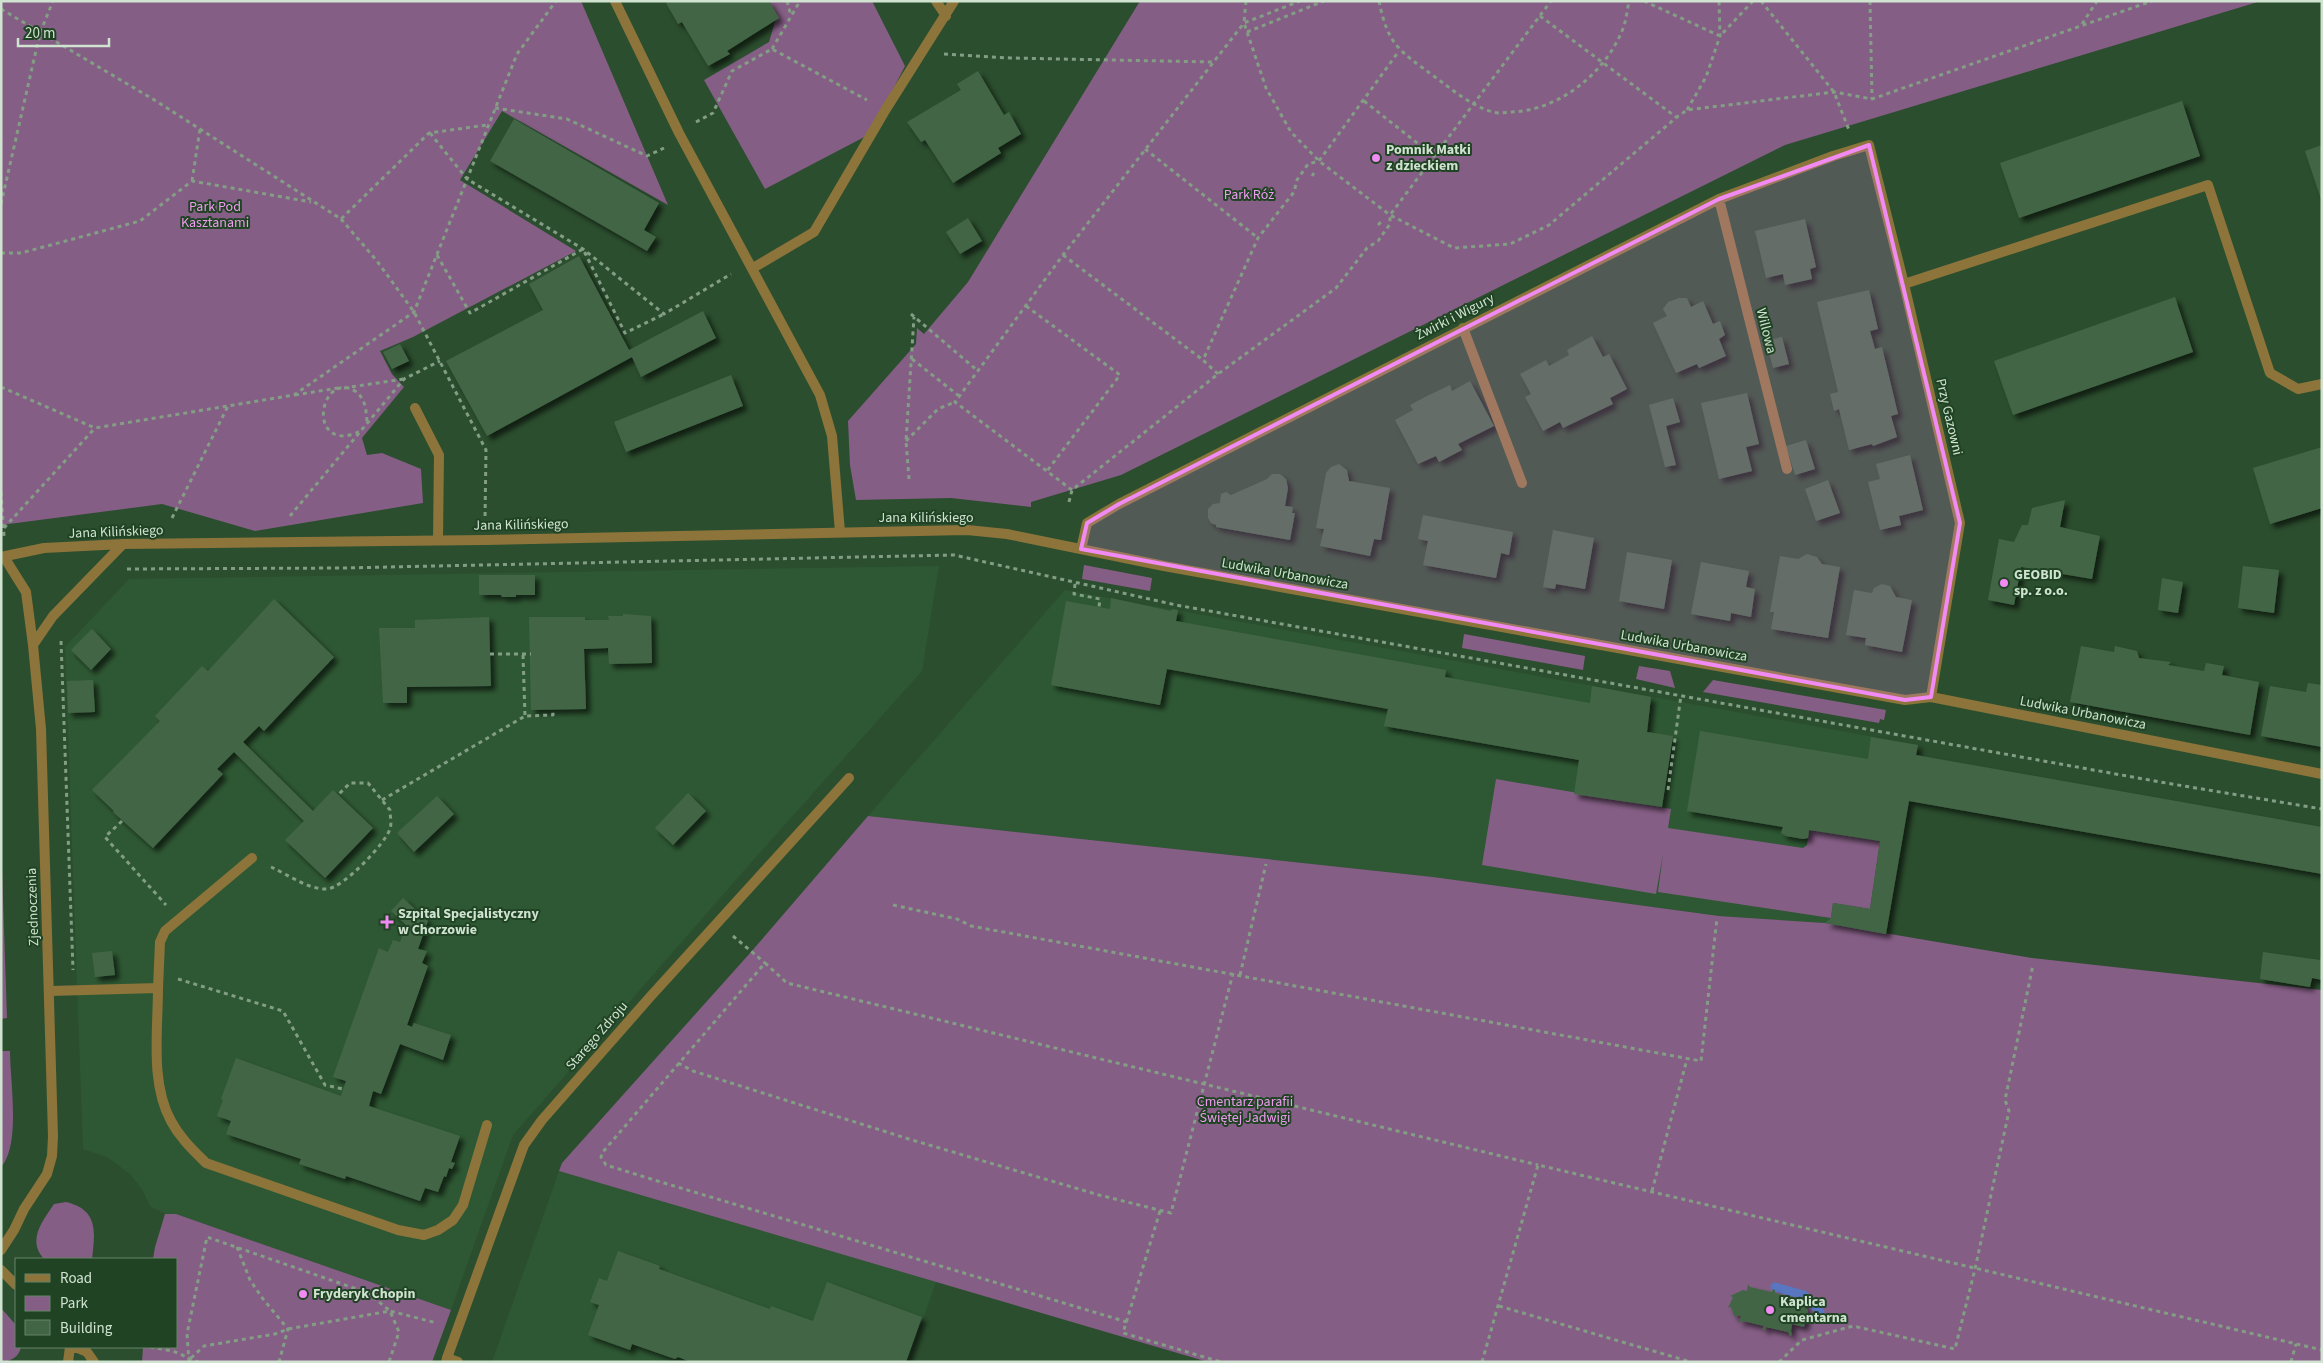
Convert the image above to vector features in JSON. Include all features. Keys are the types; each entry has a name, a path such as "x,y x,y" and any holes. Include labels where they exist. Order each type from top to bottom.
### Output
{"street":[{"path":"616,1 680,136 820,395 832,436 840,532"},
{"path":"936,1 946,16"},
{"path":"751,266 814,232 886,109 924,52 954,1"},
{"name":"Żwirki i Wigury","path":"1080,550 1087,523 1119,504 1719,199 1833,156 1869,145"},
{"name":"Przy Gazowni","path":"1869,145 1960,523 1930,697"},
{"path":"1904,284 2208,185 2270,373 2298,389 2322,384"},
{"name":"Willowa","path":"1719,199 1787,469"},
{"path":"1463,328 1522,483"},
{"path":"415,408 439,455 438,540"},
{"name":"Jana Kilińskiego","path":"2,557 44,548 123,544 485,540 966,530 1041,541"},
{"name":"Ludwika Urbanowicza","path":"1041,541 1080,550 1905,700 1930,697 2322,774"},
{"path":"33,645 53,616 123,544"},
{"name":"Zjednoczenia","path":"1,1250 14,1230 24,1209 42,1183 52,1156 54,1136 40,729 33,645 26,592 2,557"},
{"name":"Starego Zdroju","path":"446,1360 524,1145 542,1120 718,922 850,778"},
{"path":"252,858 178,918 165,931 160,942 158,973 160,1090 170,1121 184,1140 206,1163 398,1230 424,1235 438,1230 453,1220 463,1205 487,1125"},
{"path":"50,991 158,988"},
{"path":"1,1270 15,1284"},
{"path":"68,1362 70,1348"},
{"path":"77,1348 87,1352 94,1362"},
{"path":"446,1360 458,1362"}],"path":[{"path":"1,204 40,33 53,1"},
{"path":"294,395 414,312 487,125 517,54 556,1"},
{"path":"787,1 791,16"},
{"path":"495,108 567,119 647,156 713,113 732,71 772,49 800,1"},
{"path":"1246,1 1244,23 1266,88 1291,132 1318,160 1390,214 1454,248 1510,244 1549,225 1676,117 1687,110 1834,92 1872,99 2152,1"},
{"path":"906,441 938,409 955,402 960,396 1063,255 1244,23 1300,1"},
{"path":"1247,32 1324,1"},
{"path":"1379,1 1384,26 1399,51 1474,104 1495,113 1530,111 1561,99 1604,63 1623,30 1629,1"},
{"path":"1069,502 1072,490 1218,374 1336,288 1366,248 1378,241 1390,224 1390,214 1435,157 1551,1"},
{"path":"1644,1 1720,36"},
{"path":"1687,110 1706,77 1720,36 1719,1"},
{"path":"1720,36 1753,1"},
{"path":"1761,1 1834,92 1852,135"},
{"path":"1870,1 1872,99"},
{"path":"2082,25 2097,1"},
{"path":"1,9 200,129 341,219 377,260 414,312 486,450 485,540"},
{"path":"1540,16 1676,117"},
{"path":"772,49 886,109"},
{"path":"1203,360 1258,238 1294,192 1297,180 1308,164 1318,160 1364,101 1399,51"},
{"path":"924,52 1010,58 1214,62"},
{"path":"1364,101 1435,157"},
{"path":"341,219 429,133 487,125"},
{"path":"1,253 21,253 140,221 192,181 200,129"},
{"path":"429,133 467,179 584,250 664,314"},
{"path":"1145,149 1258,238"},
{"path":"192,181 314,203"},
{"path":"584,250 625,333 664,314 751,266"},
{"path":"437,255 470,313 584,250"},
{"path":"1063,255 1203,360 1218,374"},
{"path":"1026,306 1120,375 1047,471"},
{"path":"909,479 906,441 912,316 978,371"},
{"path":"911,359 960,396"},
{"path":"1,387 95,428 404,379 440,361"},
{"path":"290,516 404,379"},
{"path":"360,432 344,436 334,434 326,426 322,414 324,403 331,394 341,388 353,390 363,398 367,424"},
{"path":"955,402 1072,490"},
{"path":"172,518 228,406"},
{"path":"4,528 95,428"},
{"path":"1,492 4,528 2,557"},
{"path":"126,569 342,568 954,556 1034,572 1075,584 1176,605 2166,783 2322,808"},
{"path":"1075,584 1074,594 1100,599 1099,608"},
{"path":"61,638 74,972"},
{"path":"490,654 531,654"},
{"path":"523,654 525,716"},
{"path":"1668,790 1681,695"},
{"path":"382,800 525,716 553,715 553,710"},
{"path":"252,858 315,888 328,889 340,885 382,844 390,828 390,810 368,783 350,783 338,795"},
{"path":"122,821 105,837 178,918"},
{"path":"1240,975 1266,864"},
{"path":"893,905 957,919 971,926 1701,1061 1717,918"},
{"path":"718,922 787,983 1538,1165 2322,1350"},
{"path":"765,963 604,1148 601,1157 606,1164 1127,1322"},
{"path":"1779,1362 1802,1340 1853,1326 1955,1349 1975,1269 2008,1110 2005,1100 2033,966"},
{"path":"158,973 283,1011 325,1085 343,1089"},
{"path":"678,1063 693,1071 903,1138 1172,1214 1233,974"},
{"path":"1652,1191 1687,1059"},
{"path":"1482,1362 1538,1165"},
{"path":"1160,1212 1123,1333 1221,1362"},
{"path":"189,1360 187,1334 207,1237 368,1293 390,1311 399,1332 389,1362"},
{"path":"237,1247 250,1280 262,1299 288,1330"},
{"path":"1499,1306 1691,1362"},
{"path":"189,1360 204,1346 390,1311 457,1328"},
{"path":"280,1362 288,1330"},
{"path":"2291,1362 2296,1344"},
{"path":"156,1348 173,1351 189,1360 198,1362"}],"highlighted area":[{"path":"1869,145 1960,523 1931,697 1905,700 1081,549 1087,523 1119,504 1719,199"}],"shaded area":[{"name":"Szpital Specjalistyczny w Chorzowie","path":"939,566 922,671 755,858 513,1135 451,1310 176,1214 165,1214 150,1206 142,1189 130,1174 107,1157 83,1149 65,647 129,579"},
{"path":"1065,590 1918,745 1886,934 1825,923 1719,916 1433,877 868,816"},
{"path":"559,1171 936,1282 908,1362 492,1362"}],"green space":[{"name":"Park Pod Kasztanami","path":"1,1 581,1 668,205 502,111 460,180 576,251 413,337 380,351 392,374 404,387 362,438 367,455 382,453 421,469 423,503 255,531 162,504 1,525"},
{"path":"769,1 872,1 905,66 870,134 765,189 704,80 769,42 777,15"},
{"name":"Park Róż","path":"1140,1 2261,1 1785,145 1121,475 1031,502 1031,507 951,498 856,500 850,465 848,421 916,344 917,328 924,334 968,282"},
{"path":"1084,565 1152,578 1150,591 1082,579"},
{"path":"1464,634 1585,656 1583,670 1462,648"},
{"path":"1639,666 1670,671 1675,688 1636,679"},
{"path":"1713,680 1886,710 1884,720 1880,719 1879,723 1703,692"},
{"path":"1496,779 1671,809 1668,828 1803,848 1807,845 1809,830 1880,841 1870,909 1833,903 1831,918 1658,892 1663,854 1656,894 1482,865"},
{"name":"Cmentarz parafii Świętej Jadwigi","path":"868,816 1433,877 1719,916 1825,923 2032,958 2322,990 2322,1362 1208,1362 559,1171 562,1163 751,952"},
{"path":"1,840 7,1018 1,1019"},
{"path":"1,1051 10,1051 13,1129 7,1157 1,1167"},
{"path":"66,1202 84,1210 90,1216 94,1231 92,1258 43,1258 39,1252 37,1245 38,1231 54,1204"},
{"path":"165,1214 176,1214 451,1310 432,1362 142,1362 143,1348 178,1348 178,1258 153,1258"},
{"path":"1,1308 15,1324 15,1348 20,1348 14,1358 1,1362"}],"building":[{"path":"669,1 769,1 779,18 727,51 730,54 708,66 682,22 678,24 666,3"},
{"path":"978,71 1004,115 1009,112 1021,134 998,148 1001,153 953,183 925,140 921,142 907,122 961,90 957,84"},
{"path":"2182,101 2200,156 2019,218 2000,163"},
{"path":"514,119 659,203 644,230 656,237 647,251 490,161"},
{"path":"2322,145 2322,199 2321,199 2305,151"},
{"path":"968,218 982,241 960,254 946,232"},
{"path":"1805,219 1816,267 1810,269 1812,279 1785,285 1783,274 1766,278 1755,231"},
{"path":"579,256 629,350 703,311 716,338 641,377 632,357 487,436 446,361 543,310 529,284"},
{"path":"1869,290 1878,329 1870,331 1875,349 1882,347 1898,414 1891,416 1897,437 1873,446 1872,444 1849,450 1839,409 1834,411 1830,394 1838,392 1817,302"},
{"path":"2175,297 2193,352 2013,415 1994,361"},
{"path":"1679,298 1687,298 1691,307 1703,301 1713,324 1720,321 1725,335 1719,339 1726,356 1699,368 1697,364 1676,373 1653,323 1667,316 1663,309 1668,302"},
{"path":"1592,336 1603,357 1609,354 1627,389 1610,398 1613,404 1563,428 1560,422 1543,431 1525,397 1531,394 1520,374 1546,360 1549,366 1569,355 1567,350"},
{"path":"1782,337 1789,364 1773,368 1766,341"},
{"path":"400,344 409,361 392,369 383,352"},
{"path":"731,375 743,406 626,452 614,422"},
{"path":"1470,381 1494,426 1458,444 1462,450 1439,462 1436,456 1418,464 1395,420 1413,410 1410,405 1427,396 1450,385 1452,391"},
{"path":"1747,393 1759,444 1746,447 1752,471 1719,479 1701,403"},
{"path":"1673,398 1680,422 1666,426 1676,465 1665,467 1649,405"},
{"path":"1806,440 1815,469 1795,475 1786,446"},
{"path":"2322,447 2322,508 2270,524 2253,468"},
{"path":"1910,455 1923,510 1899,516 1901,525 1880,530 1868,482 1880,479 1876,464"},
{"path":"1339,464 1347,470 1349,481 1390,488 1381,540 1374,539 1370,556 1320,546 1324,529 1316,528 1326,473 1331,467"},
{"path":"1272,474 1280,474 1286,479 1288,488 1285,506 1293,507 1292,513 1295,513 1290,540 1216,527 1216,525 1211,523 1208,518 1208,509 1213,504 1220,503 1221,494 1226,492 1231,495 1267,479"},
{"path":"1828,480 1840,513 1816,521 1805,489"},
{"path":"2065,500 2060,527 2100,536 2092,579 2021,567 2014,605 1988,600 1999,539 2014,542 2022,525 2028,525 2032,508"},
{"path":"1423,515 1513,532 1509,555 1501,553 1496,578 1423,565 1428,541 1418,539"},
{"path":"1553,530 1594,538 1585,589 1556,584 1555,589 1543,587"},
{"path":"1627,552 1672,560 1664,609 1619,601"},
{"path":"1807,554 1817,557 1822,564 1840,567 1828,638 1771,629 1774,612 1770,612 1780,556 1798,559"},
{"path":"1701,562 1749,571 1746,587 1755,589 1751,617 1731,613 1730,621 1691,614"},
{"path":"2243,566 2279,570 2274,613 2238,608"},
{"path":"479,575 535,575 535,595 502,597 501,595 479,595"},
{"path":"2162,578 2183,582 2178,613 2158,610"},
{"path":"1882,584 1890,586 1896,597 1912,600 1902,652 1865,645 1866,638 1846,635 1854,590 1872,593 1874,588"},
{"path":"1111,598 1171,611 1172,609 1178,610 1176,621 1446,670 1445,677 1590,703 1592,686 1651,697 1647,732 1673,736 1662,807 1574,794 1579,760 1384,726 1388,709 1167,669 1160,705 1051,685 1066,601 1110,609"},
{"path":"274,599 334,657 264,731 259,726 243,742 313,811 333,790 373,828 325,878 285,840 304,821 234,752 217,769 223,774 153,848 92,790 160,721 155,716 202,666 208,671"},
{"path":"623,614 651,616 652,663 609,664 608,648 584,649 586,709 531,710 529,617 585,617 585,620 609,620 608,616 623,616"},
{"path":"489,617 491,686 407,687 407,703 383,703 379,628 415,628 415,620"},
{"path":"92,629 111,649 91,670 71,650"},
{"path":"2081,646 2114,652 2115,646 2137,651 2139,658 2171,662 2168,665 2204,671 2206,663 2224,666 2222,675 2259,682 2250,735 2070,702"},
{"path":"93,680 95,712 68,713 67,681"},
{"path":"2308,683 2322,685 2322,747 2261,736 2270,686 2306,692"},
{"path":"1700,731 1868,759 1871,737 1918,745 1916,755 2322,827 2322,874 1909,801 1886,934 1825,923 1831,918 1833,903 1870,909 1880,841 1809,830 1808,838 1803,839 1786,836 1781,833 1783,827 1687,811"},
{"path":"688,793 706,811 673,845 655,828"},
{"path":"437,796 454,814 414,852 397,833"},
{"path":"403,898 428,921 418,949 427,951 422,963 428,966 407,1025 412,1027 414,1023 451,1035 443,1060 400,1044 381,1094 373,1091 369,1106 460,1136 451,1162 455,1163 452,1169 449,1168 446,1177 444,1176 438,1192 425,1188 420,1201 346,1176 345,1179 299,1164 301,1159 226,1134 231,1121 217,1116 236,1058 341,1096 346,1081 333,1077 379,948 388,952 393,940 400,942 407,926 391,911"},
{"path":"112,951 115,975 95,977 92,953"},
{"path":"2263,952 2320,960 2322,953 2322,980 2312,978 2310,987 2260,979"},
{"path":"618,1251 660,1266 659,1269 770,1309 771,1306 813,1321 827,1282 922,1317 906,1362 691,1362 678,1357 675,1359 632,1344 630,1350 588,1335 599,1305 590,1302 599,1278 607,1281"},
{"name":"Kaplica cmentarna","path":"1748,1284 1750,1287 1772,1292 1773,1289 1775,1293 1797,1298 1800,1296 1799,1300 1805,1301 1805,1308 1808,1310 1804,1327 1792,1324 1792,1335 1790,1336 1788,1332 1766,1327 1766,1330 1762,1330 1764,1326 1743,1321 1738,1323 1741,1316 1737,1315 1735,1318 1731,1307 1728,1308 1733,1297 1730,1296 1743,1290 1747,1291"}],"waterway":[{"path":"1775,1287 1804,1295 1820,1312"}],"place":[{"name":"Pomnik Matki z dzieckiem","path":"1376,158"},
{"name":"GEOBID sp. z o.o.","path":"2004,583"},
{"name":"Szpital Specjalistyczny w Chorzowie","path":"387,922"},
{"name":"Fryderyk Chopin","path":"303,1294"},
{"name":"Kaplica cmentarna","path":"1770,1310"}]}
